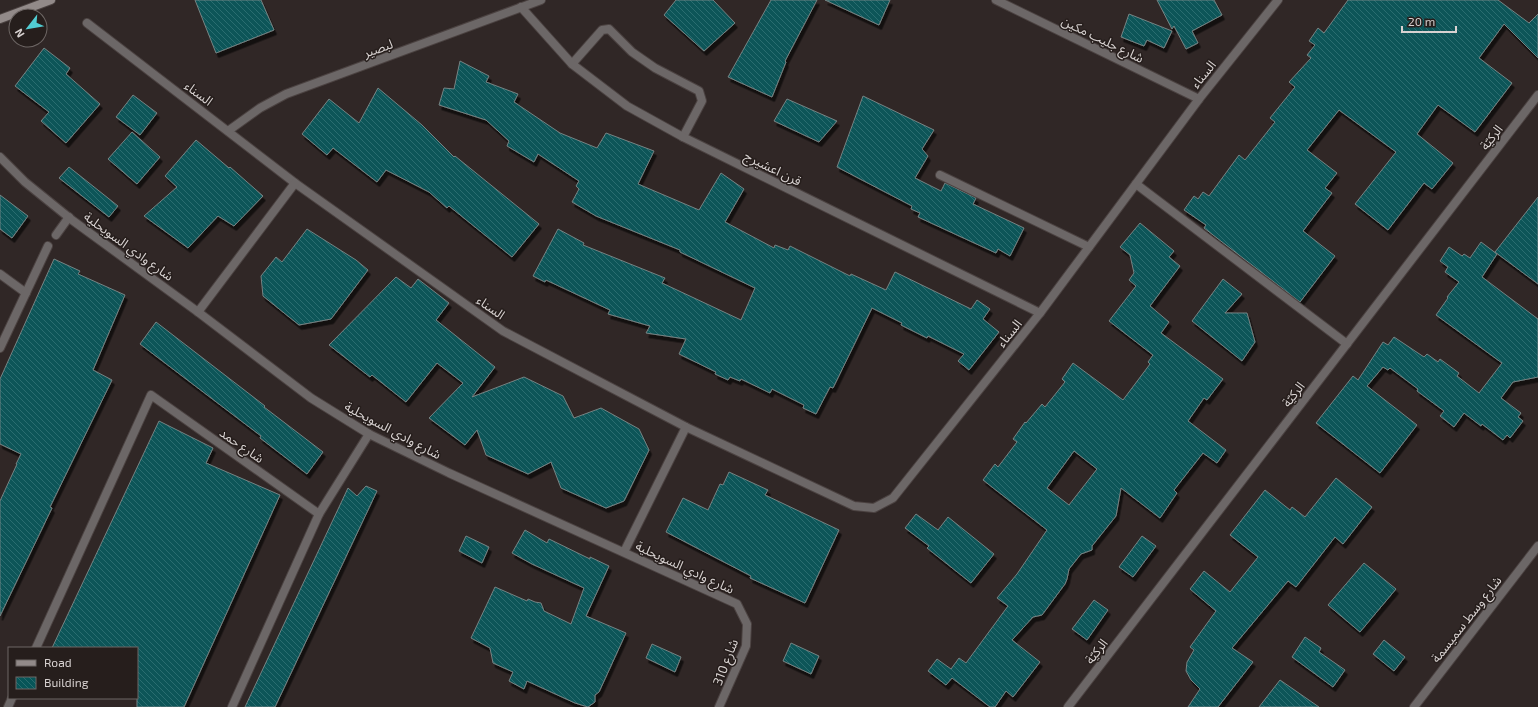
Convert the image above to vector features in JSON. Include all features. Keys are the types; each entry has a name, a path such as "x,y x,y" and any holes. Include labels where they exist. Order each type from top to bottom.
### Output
{"main road":[{"path":"0,18 51,0"}],"street":[{"name":"لبصير","path":"228,131 260,108 286,94 542,0"},
{"name":"شارع جليب مكين","path":"996,0 1199,99"},
{"name":"السناء","path":"87,23 295,183 503,331 686,427 854,506 874,508 893,498 1040,313 1199,99 1278,0"},
{"name":"قرن اعشيرج","path":"521,8 572,64 627,106 683,137 1040,313"},
{"path":"572,64 602,30 609,29 632,52 655,68 699,91 702,101 683,137"},
{"name":"الركيّة","path":"1068,707 1538,95"},
{"name":"شارع وادي السويحلية","path":"0,157 25,182 69,217 311,398 369,434 449,473 737,604 747,624"},
{"path":"940,175 1090,246"},
{"path":"198,312 295,183"},
{"path":"1136,184 1347,344"},
{"path":"56,235 69,217"},
{"path":"0,348 48,246"},
{"path":"0,274 26,293"},
{"name":"شارع حمد","path":"36,647 152,395 319,514"},
{"path":"624,552 686,427"},
{"path":"232,707 319,514 369,434"},
{"name":"شارع وسط سميسمة","path":"1414,707 1538,546"},
{"name":"شارع 310","path":"719,707 746,646 747,624"}],"building":[{"path":"195,0 261,0 274,30 216,53"},
{"path":"676,0 713,0 735,23 704,51 664,15"},
{"path":"771,0 817,0 785,61 786,62 772,97 728,77"},
{"path":"825,0 890,0 879,25"},
{"path":"1157,0 1214,0 1222,15 1192,31 1198,43 1186,49 1174,26 1172,29"},
{"path":"1348,0 1498,0 1529,23 1538,14 1538,58 1504,24 1479,58 1512,83 1475,132 1438,105 1417,134 1453,163 1432,189 1424,183 1388,230 1355,204 1396,152 1339,110 1307,150 1337,173 1325,188 1332,193 1303,231 1335,256 1300,302 1204,228 1206,225 1184,210 1194,196 1198,199 1203,192 1209,196 1239,155 1245,160 1275,122 1270,118 1295,87 1289,82 1311,58 1307,55 1315,45 1309,41 1318,28 1324,33"},
{"path":"1129,14 1172,31 1164,48 1147,40 1144,46 1121,37"},
{"path":"44,48 70,68 66,74 100,104 66,143 41,121 49,112 15,86"},
{"path":"460,61 489,76 486,82 518,94 514,102 560,133 597,148 606,133 654,151 638,184 699,210 721,173 744,189 725,222 774,248 775,245 788,250 790,246 850,276 851,274 886,290 895,272 971,309 977,300 990,309 983,319 999,332 969,370 958,361 964,354 928,336 927,338 901,325 902,323 872,308 833,388 830,387 816,414 803,408 804,405 772,389 770,393 741,379 740,381 730,377 728,380 715,374 716,372 679,354 686,339 646,333 650,326 608,314 610,310 546,280 545,282 533,276 558,229 584,243 583,245 665,278 662,283 741,320 755,288 680,252 680,250 596,216 572,202 579,189 576,186 579,181 538,154 534,162 507,146 509,141 486,120 439,105 444,88 454,89"},
{"path":"378,88 422,125 454,157 455,156 539,224 512,257 449,206 447,208 429,192 386,170 377,182 333,148 327,155 302,134 329,99 359,123"},
{"path":"133,95 157,113 140,135 116,117"},
{"path":"863,96 934,130 922,149 928,156 915,178 941,191 945,183 976,198 973,204 1024,228 1010,256 998,249 996,253 918,217 920,213 911,209 912,206 837,167"},
{"path":"787,99 837,121 819,142 774,121"},
{"path":"132,132 160,157 137,184 108,159"},
{"path":"196,140 263,196 234,226 218,216 188,248 144,216 177,187 165,176"},
{"path":"69,167 118,206 109,217 59,178"},
{"path":"0,195 28,216 12,238 0,229"},
{"path":"1538,197 1538,284 1495,252"},
{"path":"1140,223 1174,251 1169,257 1180,266 1150,306 1169,322 1161,333 1223,379 1207,400 1204,398 1188,421 1226,450 1217,463 1203,453 1174,490 1177,493 1160,518 1121,488 1116,516 1092,546 1092,550 1081,554 1069,569 1065,584 1042,615 1033,617 1012,640 1040,662 1013,697 1006,691 995,707 990,707 952,678 946,685 928,671 937,659 951,669 959,658 966,663 1008,606 997,598 1017,574 1047,530 983,480 995,464 998,467 1017,442 1013,439 1025,422 1026,423 1042,404 1045,407 1065,382 1062,379 1073,363 1123,400 1150,364 1148,362 1153,355 1109,321 1136,286 1129,280 1134,273 1130,255 1120,247","holes":["1074,451 1097,469 1069,505 1047,488"]},
{"path":"307,229 356,260 368,270 331,319 299,325 263,296 261,276 276,257 282,262"},
{"path":"1481,242 1497,254 1482,277 1538,319 1538,377 1513,382 1501,398 1521,413 1518,417 1523,421 1510,438 1507,435 1503,440 1482,424 1481,426 1464,413 1454,427 1440,416 1444,411 1417,391 1418,389 1390,368 1388,370 1383,367 1367,386 1417,425 1380,473 1316,423 1353,376 1358,380 1383,342 1388,345 1394,337 1424,357 1427,354 1438,362 1440,359 1459,373 1457,376 1479,393 1502,363 1436,315 1448,298 1447,297 1459,282 1445,272 1448,267 1440,261 1449,247 1462,256 1464,254 1470,258"},
{"path":"54,259 80,271 78,274 125,295 93,370 112,380 50,507 52,508 0,616 0,501 21,454 0,444 0,379"},
{"path":"396,277 411,288 418,279 449,303 436,320 495,367 472,397 524,377 563,396 574,418 601,408 639,429 649,450 624,501 606,508 561,488 551,462 528,474 486,455 477,430 465,445 429,418 463,383 437,363 406,402 372,375 370,377 329,345"},
{"path":"1223,279 1242,294 1225,313 1247,313 1255,342 1242,361 1192,321"},
{"path":"156,322 323,452 307,474 260,438 261,436 140,344"},
{"path":"159,421 213,448 206,463 280,495 184,707 137,707 138,647 52,647"},
{"path":"729,472 768,490 765,495 839,530 805,603 750,578 751,576 666,532 683,498 708,510 720,484 723,485"},
{"path":"1336,478 1372,507 1343,544 1335,537 1296,587 1288,581 1232,648 1253,662 1218,707 1188,707 1200,689 1191,680 1186,671 1187,662 1194,650 1190,647 1216,611 1190,589 1204,571 1230,592 1258,557 1230,535 1265,490 1290,510 1292,507 1305,517"},
{"path":"366,486 377,491 275,707 245,707 348,488 357,496"},
{"path":"916,514 938,530 948,517 994,554 971,583 927,548 929,546 905,528"},
{"path":"525,530 547,543 549,539 590,559 590,557 609,566 586,616 626,633 599,692 595,695 595,702 588,707 575,703 527,681 524,689 509,681 513,672 493,663 490,648 471,638 495,587 527,601 528,599 541,603 544,611 571,624 584,588 512,553"},
{"path":"466,536 489,547 482,563 459,551"},
{"path":"1142,536 1156,546 1133,577 1119,567"},
{"path":"1364,563 1396,589 1360,632 1328,605"},
{"path":"1094,600 1108,610 1087,640 1072,629"},
{"path":"1305,637 1321,648 1319,652 1345,670 1333,687 1292,657"},
{"path":"1384,640 1405,657 1394,671 1373,654"},
{"path":"791,643 819,656 811,674 783,661"},
{"path":"652,644 681,657 675,672 646,658"},
{"path":"1280,680 1319,707 1259,707"}]}
